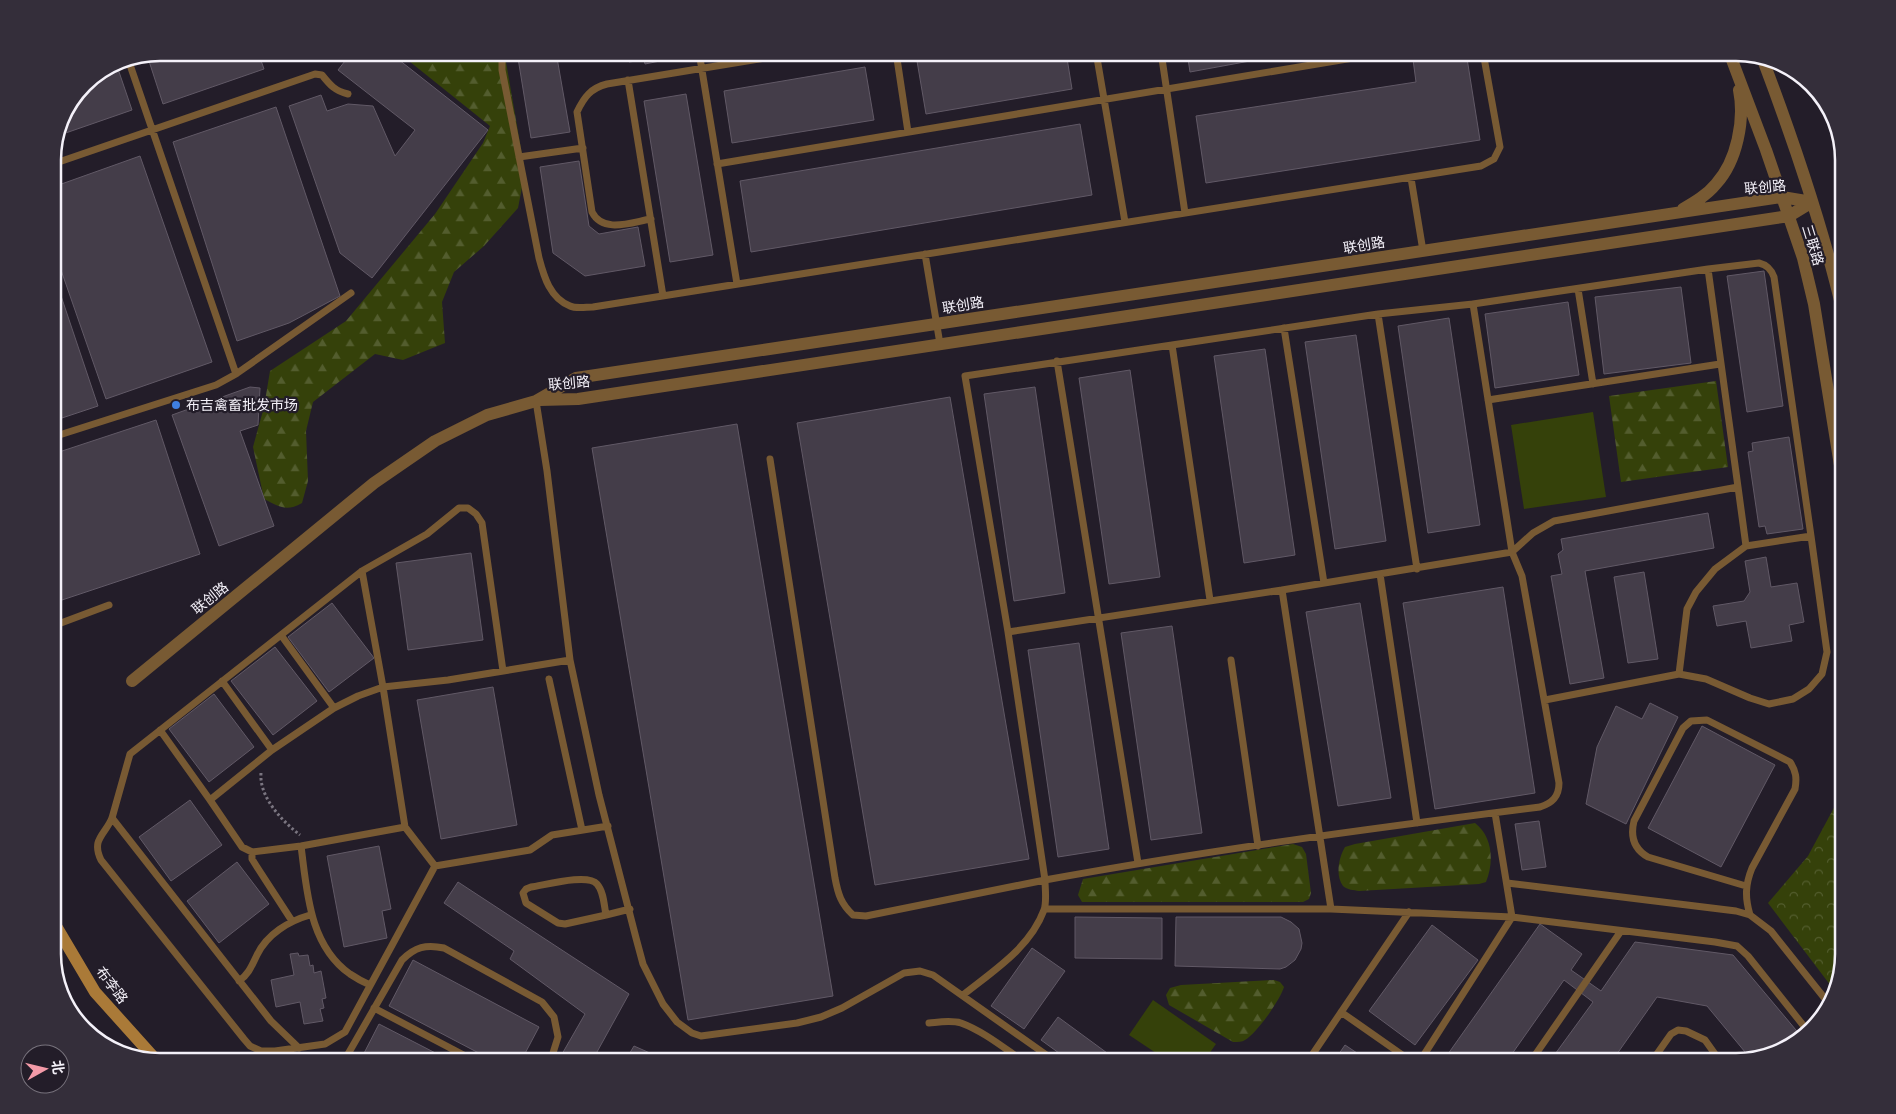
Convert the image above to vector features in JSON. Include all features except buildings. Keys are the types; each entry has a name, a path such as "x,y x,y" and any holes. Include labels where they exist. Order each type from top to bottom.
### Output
{"main road":[{"name":"布李路","path":"61,935 95,992 149,1052"}],"street":[{"name":"三联路","path":"1732,61 1766,150 1803,258 1814,304 1835,434"},
{"path":"1765,66 1812,202 1835,281"},
{"path":"1676,213 1700,200 1717,184 1727,168 1736,144 1741,118 1741,96 1736,70"},
{"name":"联创路","path":"536,401 576,378 1782,197 1812,202"},
{"name":"联创路","path":"132,681 366,490 435,441 487,415 536,401 578,398 1789,216 1812,202"}],"lane":[{"path":"502,61 502,70 539,258 546,281 556,297 570,306 593,307 1481,166 1494,159 1500,147 1485,61"},
{"path":"700,61 737,284"},
{"path":"651,219 608,226 595,218 592,212 577,112 582,102 588,93 597,87 628,80 745,61"},
{"path":"897,61 908,132"},
{"path":"1098,61 1125,222"},
{"path":"1162,61 1185,213"},
{"path":"717,164 1336,61"},
{"path":"131,66 236,374"},
{"path":"61,161 315,74 322,74 338,92 348,94"},
{"path":"628,80 663,296"},
{"path":"519,157 583,148"},
{"path":"1411,178 1423,251"},
{"path":"926,254 940,344"},
{"path":"963,995 1030,937 1045,909 1045,880 1008,632 965,376 1378,314 1473,304 1708,269 1758,263 1765,265 1771,270 1774,277 1827,652 1822,674 1809,689 1793,699 1769,704 1706,679 1679,674 1545,700"},
{"path":"1708,269 1746,546"},
{"path":"1578,289 1593,384"},
{"path":"61,434 216,385 236,374 352,293"},
{"path":"770,459 835,878 838,894 844,906 853,915 866,916 1138,863 1417,822 1540,808 1550,804 1559,791 1545,700 1522,576 1512,552 1473,304"},
{"path":"1378,314 1417,569"},
{"path":"1284,328 1324,583"},
{"path":"1172,345 1210,600"},
{"path":"1057,362 1138,863"},
{"path":"1488,400 1720,364"},
{"path":"536,401 547,471 570,660 608,826 643,964 662,1004 677,1022 692,1033 701,1036 797,1023 821,1017 842,1008 904,973 920,971 933,974 1043,1053"},
{"path":"1008,632 1417,569 1512,552 1533,533 1554,521 1738,487"},
{"path":"435,866 345,1032 325,1044 275,1051 261,1050 250,1046 101,860 98,853 99,838 110,825 130,754 362,571 427,534 459,508 468,508 476,514 482,523 503,671"},
{"path":"1679,674 1687,609 1696,592 1715,569 1746,546 1810,536"},
{"path":"362,571 383,687 405,828 435,866"},
{"path":"1380,574 1417,822"},
{"path":"1282,590 1331,909"},
{"path":"61,623 109,604"},
{"path":"281,635 334,708"},
{"path":"210,800 272,750 334,708 358,696 383,687 448,680 570,660"},
{"path":"1231,660 1258,846"},
{"path":"549,680 582,830"},
{"path":"222,681 272,750"},
{"path":"1746,886 1648,858 1640,852 1634,842 1632,831 1634,821 1683,728 1691,721 1706,720 1790,762 1795,770 1795,789 1752,868 1746,886 1747,907 1750,915"},
{"path":"160,730 242,847 252,852 315,844 405,828"},
{"path":"1426,1053 1512,917 1495,813"},
{"path":"112,818 271,1021 299,1048"},
{"path":"435,866 530,850 552,835 608,826"},
{"path":"301,846 310,915 326,949 349,973 370,985"},
{"path":"252,852 252,859 292,921"},
{"path":"606,915 600,888 596,882 590,879 531,887 526,889 524,893 526,904 558,923 573,923 630,910"},
{"path":"1507,883 1736,911 1750,915 1772,931 1824,997"},
{"path":"1045,909 1331,909 1512,917 1737,946 1748,956 1804,1026"},
{"path":"1314,1053 1409,912"},
{"path":"239,980 250,971 264,943 274,933 292,921 310,915"},
{"path":"1537,1053 1621,930"},
{"path":"349,1053 402,960 411,951 420,946 444,948 542,1002 554,1017 558,1037 553,1053"},
{"path":"374,1008 458,1053"},
{"path":"1342,1012 1399,1053"},
{"path":"929,1023 947,1021 960,1023 978,1032 1010,1053"},
{"path":"1658,1053 1671,1034 1678,1030 1686,1031 1705,1040 1714,1053"}],"path":[{"path":"266,755 261,780 265,794 281,818 299,834 315,844"}],"green space":[{"path":"409,61 506,61 525,172 518,208 484,246 454,272 442,302 445,343 403,360 375,354 313,402 306,431 308,481 302,503 287,508 264,499 253,447 264,407 270,371 346,321 435,214 483,143 490,126"},
{"path":"1716,381 1728,467 1621,482 1609,396"},
{"path":"1593,412 1606,497 1524,509 1511,425"},
{"path":"1835,806 1835,954 1829,984 1768,903 1808,856"},
{"path":"1475,823 1485,835 1490,850 1489,874 1486,882 1479,884 1359,891 1346,888 1341,882 1339,866 1345,847"},
{"path":"1293,844 1302,847 1306,854 1311,893 1309,899 1303,902 1082,902 1078,895 1083,879"},
{"path":"1274,980 1280,982 1284,987 1278,1000 1256,1031 1240,1042 1233,1042 1169,1005 1166,995 1170,988 1181,985"},
{"path":"1153,1000 1216,1044 1210,1053 1156,1053 1129,1035"}],"place":[{"name":"布吉禽畜批发市场","path":"176,405"}]}
